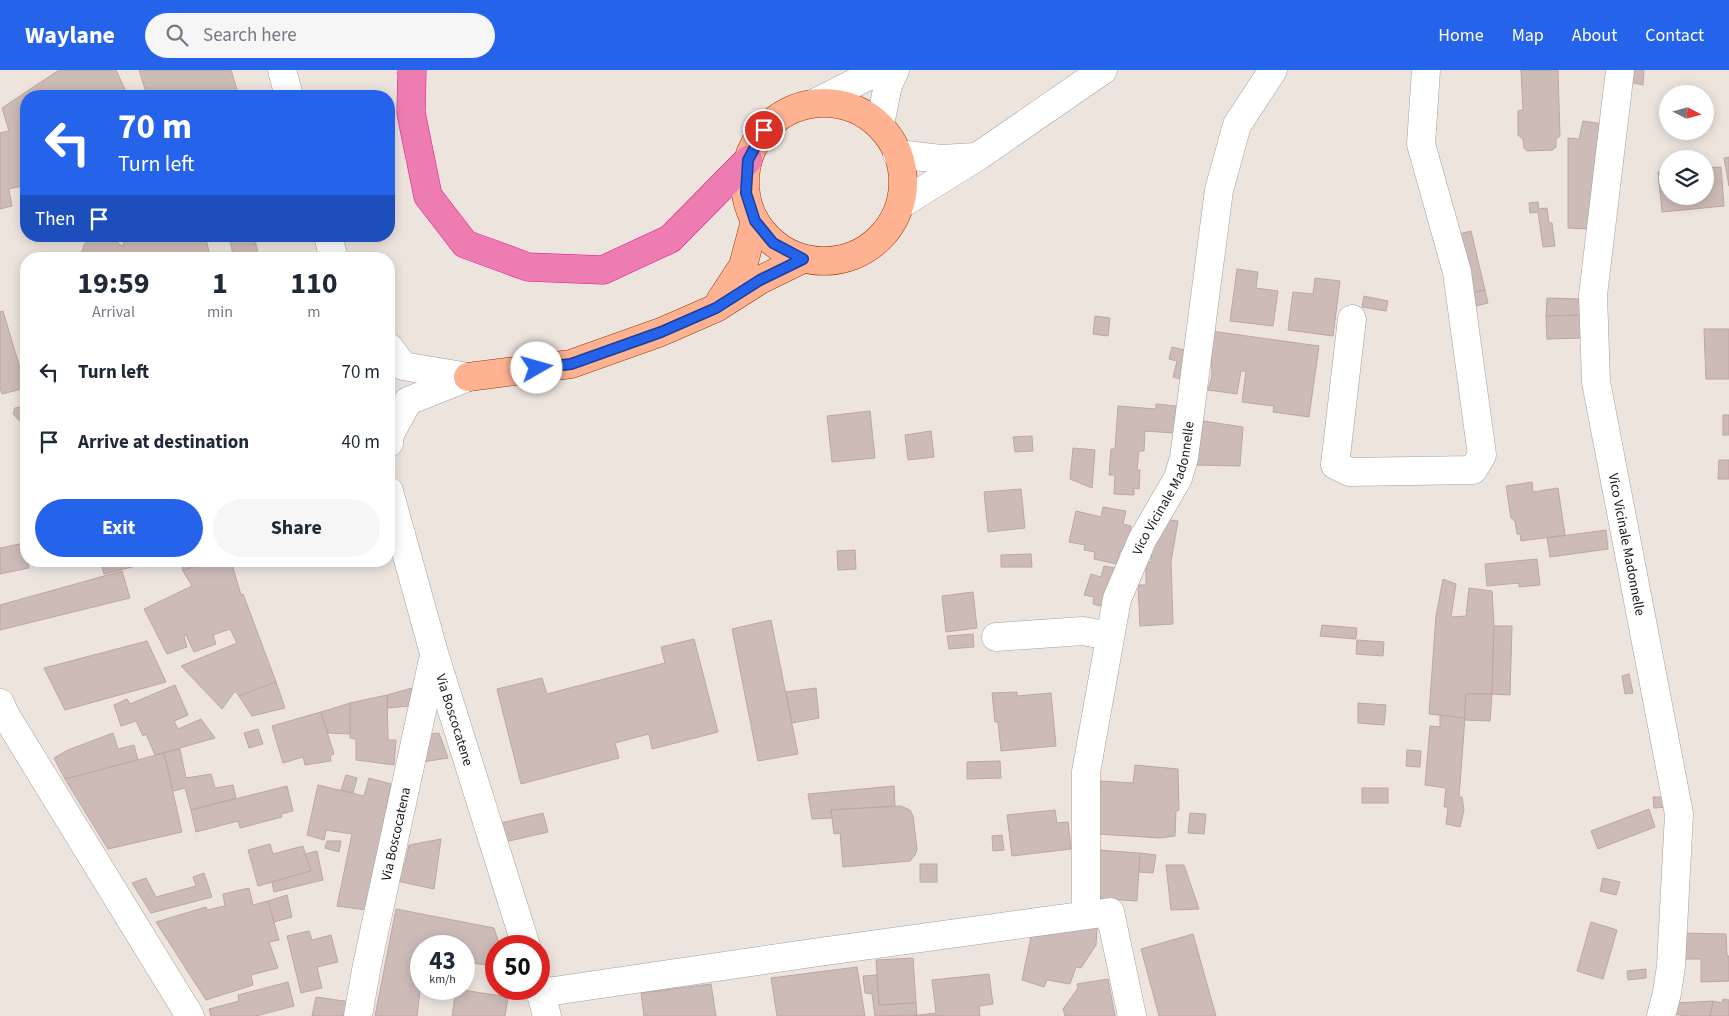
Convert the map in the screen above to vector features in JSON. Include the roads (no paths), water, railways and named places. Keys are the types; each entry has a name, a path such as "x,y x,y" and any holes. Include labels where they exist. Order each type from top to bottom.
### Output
{"highway":[{"path":"412,70 411,113 428,196 465,244 528,267 604,270 670,239 748,160"}],"main road":[{"path":"815,103 837,103 862,111 880,124 894,143 904,172 901,204 886,231 863,252 835,261 803,259 773,243 755,221 746,193 748,160 764,130 786,112 815,103"},
{"path":"716,308 743,266 755,221"},
{"path":"468,377 571,364 661,332 716,308 760,280 803,259"}],"street":[{"path":"282,70 287,90"},
{"path":"296,70 301,90"},
{"path":"815,103 880,70"},
{"path":"880,124 888,85 895,70"},
{"path":"901,204 977,157 1103,70"},
{"name":"Vico Vicinale Madonnelle","path":"1086,915 1086,772 1117,599 1142,540 1178,478 1184,458 1219,190 1237,125 1274,70"},
{"path":"1352,319 1335,465 1350,472 1473,470 1482,455 1457,272 1421,144 1426,70"},
{"name":"Vico Vicinale Madonnelle","path":"1620,70 1593,295 1596,382 1679,814 1671,966 1661,1016"},
{"path":"897,154 941,159 977,157"},
{"path":"395,355 403,366 468,377"},
{"path":"395,411 398,397 468,377"},
{"name":"Via Boscocatene","path":"395,513 434,653 523,935"},
{"path":"996,636 1083,631 1110,636"},
{"name":"Via Boscocatena","path":"358,1016 369,956 434,653"},
{"path":"0,702 16,732 190,1016"},
{"path":"550,998 812,953 1110,912 1132,1016"}]}
